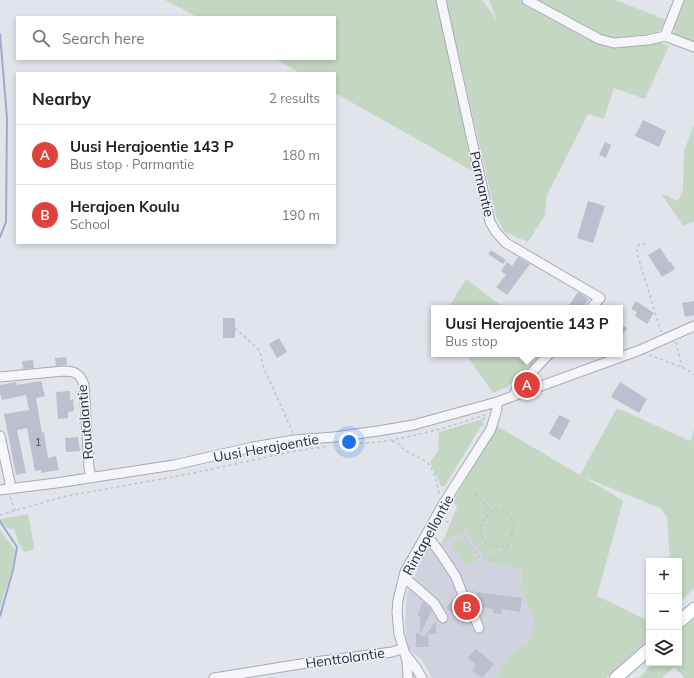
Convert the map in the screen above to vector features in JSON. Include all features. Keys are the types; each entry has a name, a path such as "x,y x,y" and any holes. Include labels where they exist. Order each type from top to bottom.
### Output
{"main road":[{"path":"682,619 694,609"},
{"path":"616,678 646,652"}],"street":[{"name":"Parmantie","path":"441,0 490,222 496,232 506,243 600,298 594,305"},
{"path":"527,0 599,39 608,42 614,43 648,40 665,36 694,47"},
{"path":"665,36 679,0"},
{"name":"Uusi Herajoentie","path":"623,356 694,326"},
{"path":"513,396 519,386 546,357"},
{"name":"Uusi Herajoentie","path":"0,490 56,484 174,465 253,447 294,440 334,437 413,425 497,406 513,396 621,357"},
{"name":"Rautalantie","path":"0,377 63,371 72,372 79,375 84,385 89,468 92,478"},
{"name":"Rintapellontie","path":"408,678 407,661 398,634 397,612 398,600 405,572 444,503 491,429 497,406"},
{"path":"0,436 10,488"},
{"path":"425,537 432,542 456,577 465,601 473,613 479,628"},
{"path":"404,577 434,603 443,618"},
{"name":"Henttolantie","path":"214,678 398,650 405,653"},
{"path":"405,653 422,678"}],"path":[{"path":"645,244 638,245 637,253 662,340"},
{"path":"235,328 260,351 263,366 292,430 294,440"},
{"path":"675,335 682,367"},
{"path":"640,350 651,357 682,367 694,374"},
{"path":"338,445 390,440 428,432 485,414 497,406"},
{"path":"390,440 398,442 406,451 426,462 436,478 436,486 441,499"},
{"path":"0,515 62,497 290,452 330,446"},
{"path":"10,488 9,494 14,511"},
{"path":"475,493 491,512"},
{"path":"446,521 458,528 480,558 491,560 505,553 508,544 515,522 505,510 494,509 485,517 480,528 482,538 492,546 508,544"}],"shaded area":[{"path":"465,529 487,562 522,570 520,589 535,623 527,643 507,658 496,678 432,678 422,660 408,649 405,620 407,593 415,577 419,562 429,545 442,543"}],"green space":[{"path":"165,0 436,0 474,172 336,94 336,72 298,72 277,60 336,60 336,16 195,16"},
{"path":"446,0 482,0 497,20 489,0 524,0 601,41 653,40 669,46 645,99 614,88 604,119 588,114 547,195 545,215 528,242 505,232 496,217"},
{"path":"537,0 616,0 666,20 661,29 656,33 614,38 602,35"},
{"path":"683,0 694,0 694,41 675,35 674,32 674,27"},
{"path":"694,125 694,221 683,226 661,193 678,201 683,189 684,151"},
{"path":"466,279 500,305 450,305"},
{"path":"468,357 538,357 507,387 493,393"},
{"path":"617,408 690,441 694,430 694,588 682,601 682,558 670,558 667,517 660,508 584,477 623,501 597,596 646,620 646,642 606,678 496,678 507,658 527,643 535,623 520,589 522,570 487,562 465,530 442,543 457,507 453,501 497,426 580,475"},
{"path":"483,419 481,426 445,486 441,486 430,462 438,451 439,432"},
{"path":"28,514 34,546 33,550 24,552 14,530 3,524 0,519"},
{"path":"0,530 15,550 12,569 0,608"},
{"path":"463,537 478,560 467,567 452,544"},
{"path":"694,619 694,678 685,678 674,667 662,678 639,678 650,666 682,666 682,629"}],"building":[{"path":"643,120 666,131 659,147 635,136"},
{"path":"605,142 611,145 606,158 599,155"},
{"path":"588,201 605,206 593,243 577,238"},
{"path":"660,248 675,269 662,277 648,255"},
{"path":"491,250 506,260 503,264 488,254"},
{"path":"518,257 530,264 507,295 496,287 506,275 501,271 507,262 512,266"},
{"path":"578,292 589,299 584,305 569,305"},
{"path":"636,301 654,313 647,324 635,316 637,312 631,309"},
{"path":"694,301 694,315 685,317 682,303"},
{"path":"223,318 235,318 235,338 223,338"},
{"path":"623,326 627,328 623,335"},
{"path":"279,338 287,352 277,358 269,344"},
{"path":"66,357 67,365 56,366 55,358"},
{"path":"33,360 34,368 23,369 22,361"},
{"path":"41,381 45,396 36,398 42,433 44,432 48,458 56,456 59,470 41,473 41,470 35,471 27,428 17,430 26,473 16,475 4,414 29,410 26,395 2,400 0,385 16,382 17,385"},
{"path":"620,382 647,399 639,413 611,397"},
{"path":"70,391 70,400 73,399 74,411 68,412 68,418 58,419 56,392"},
{"path":"559,415 570,420 560,440 549,434"},
{"path":"78,437 80,451 66,452 65,438"},
{"path":"477,592 522,598 520,612 502,609 501,614 493,613 494,609 475,606"},
{"path":"453,599 463,608 456,616 446,608"},
{"path":"423,602 432,611 420,634 420,616 418,616 418,612"},
{"path":"436,621 436,634 428,634 429,647 416,647 416,632 424,637"},
{"path":"476,649 494,664 482,678 472,670 476,665 468,658"}],"waterway":[{"path":"0,34 7,118 6,222 0,237"},
{"path":"0,521 17,547 13,570 0,616"}],"place":[{"name":"Uusi Herajoentie 143 P","path":"527,385"},
{"name":"Herajoen Koulu","path":"467,607"}]}
